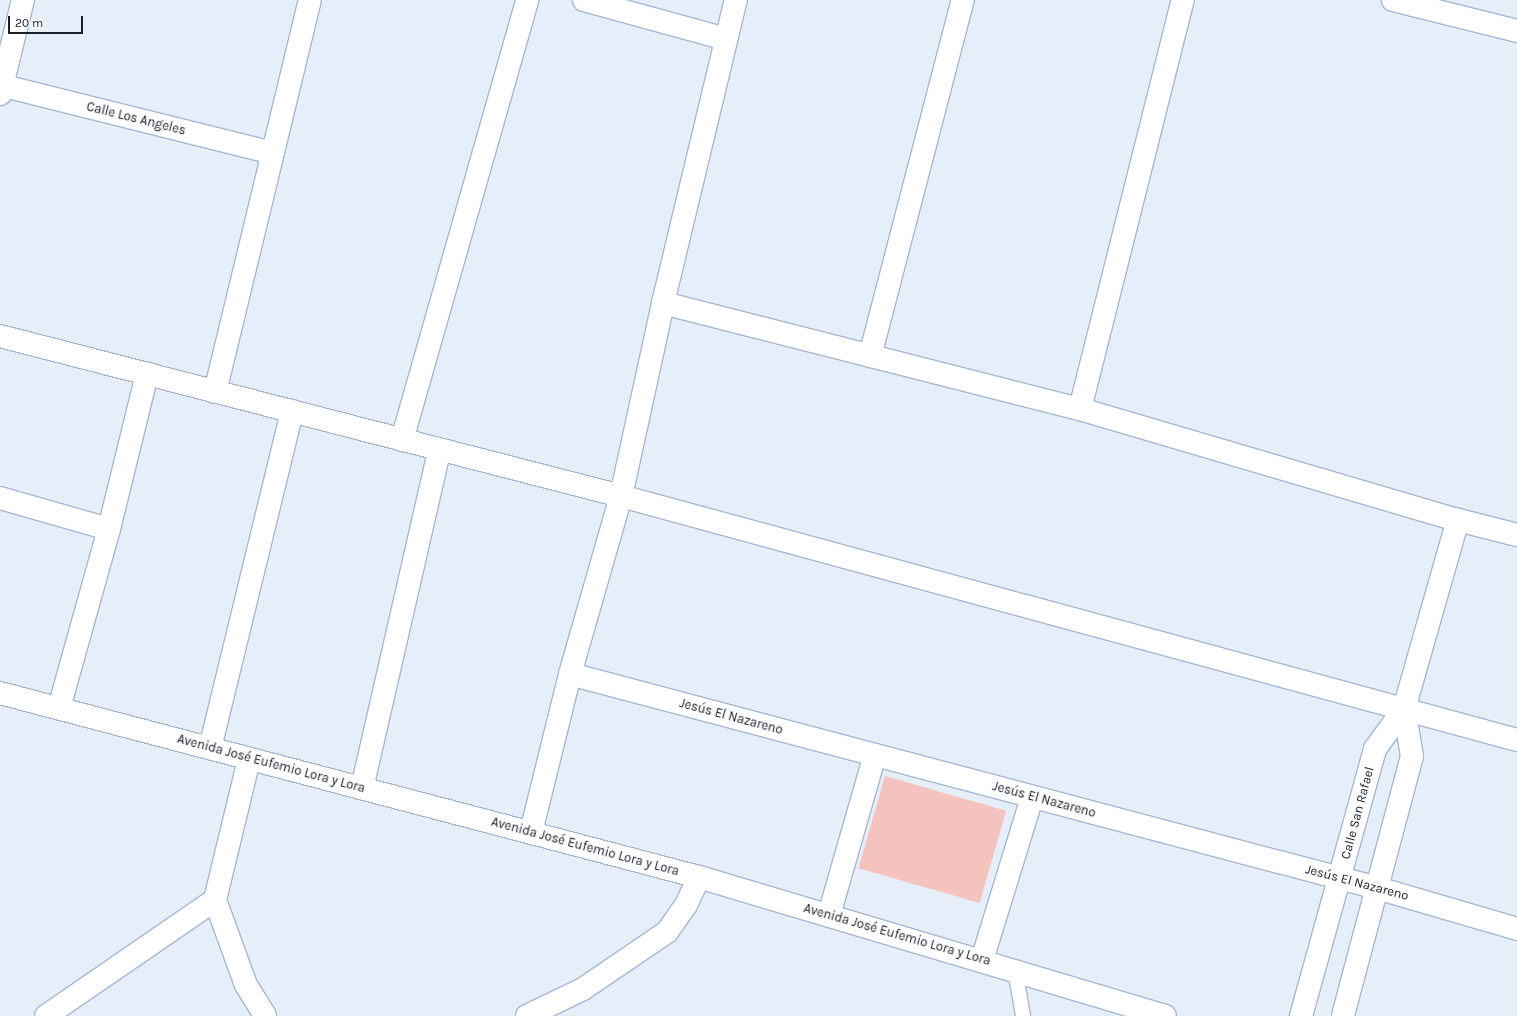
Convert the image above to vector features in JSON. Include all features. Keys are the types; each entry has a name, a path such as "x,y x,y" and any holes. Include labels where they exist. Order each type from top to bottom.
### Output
{"street":[{"path":"1,88 23,0"},
{"path":"215,392 310,0"},
{"path":"402,440 527,0"},
{"path":"584,0 726,39"},
{"path":"531,832 570,674 621,496 663,303 736,0"},
{"path":"870,356 963,0"},
{"path":"1080,409 1183,0"},
{"path":"1393,0 1517,31"},
{"name":"Calle Los Angeles","path":"1,88 273,153"},
{"path":"663,303 1080,409 1458,520 1517,535"},
{"path":"0,336 215,392 292,410 439,451 621,496 1517,740"},
{"path":"59,708 110,529 147,374"},
{"path":"210,748 292,410"},
{"path":"362,788 439,451"},
{"path":"0,498 110,529"},
{"name":"Calle San Rafael","path":"1301,1016 1375,749 1404,709 1458,520"},
{"name":"Jesús El Nazareno","path":"570,674 1340,878 1517,929"},
{"name":"Avenida José Eufemio Lora y Lora","path":"0,693 699,877 1015,970 1130,1012 1165,1016"},
{"name":"Calle San Rafael","path":"1343,1016 1412,756 1404,709"},
{"path":"829,915 875,755"},
{"path":"249,758 215,900 246,985 265,1016"},
{"path":"982,960 1032,797"},
{"path":"527,1016 584,989 667,932 686,905 699,877"},
{"path":"46,1016 215,900"}],"lane":[{"path":"1015,970 1023,1016"}],"shaded area":[{"path":"885,776 1006,811 980,903 859,868"}]}
